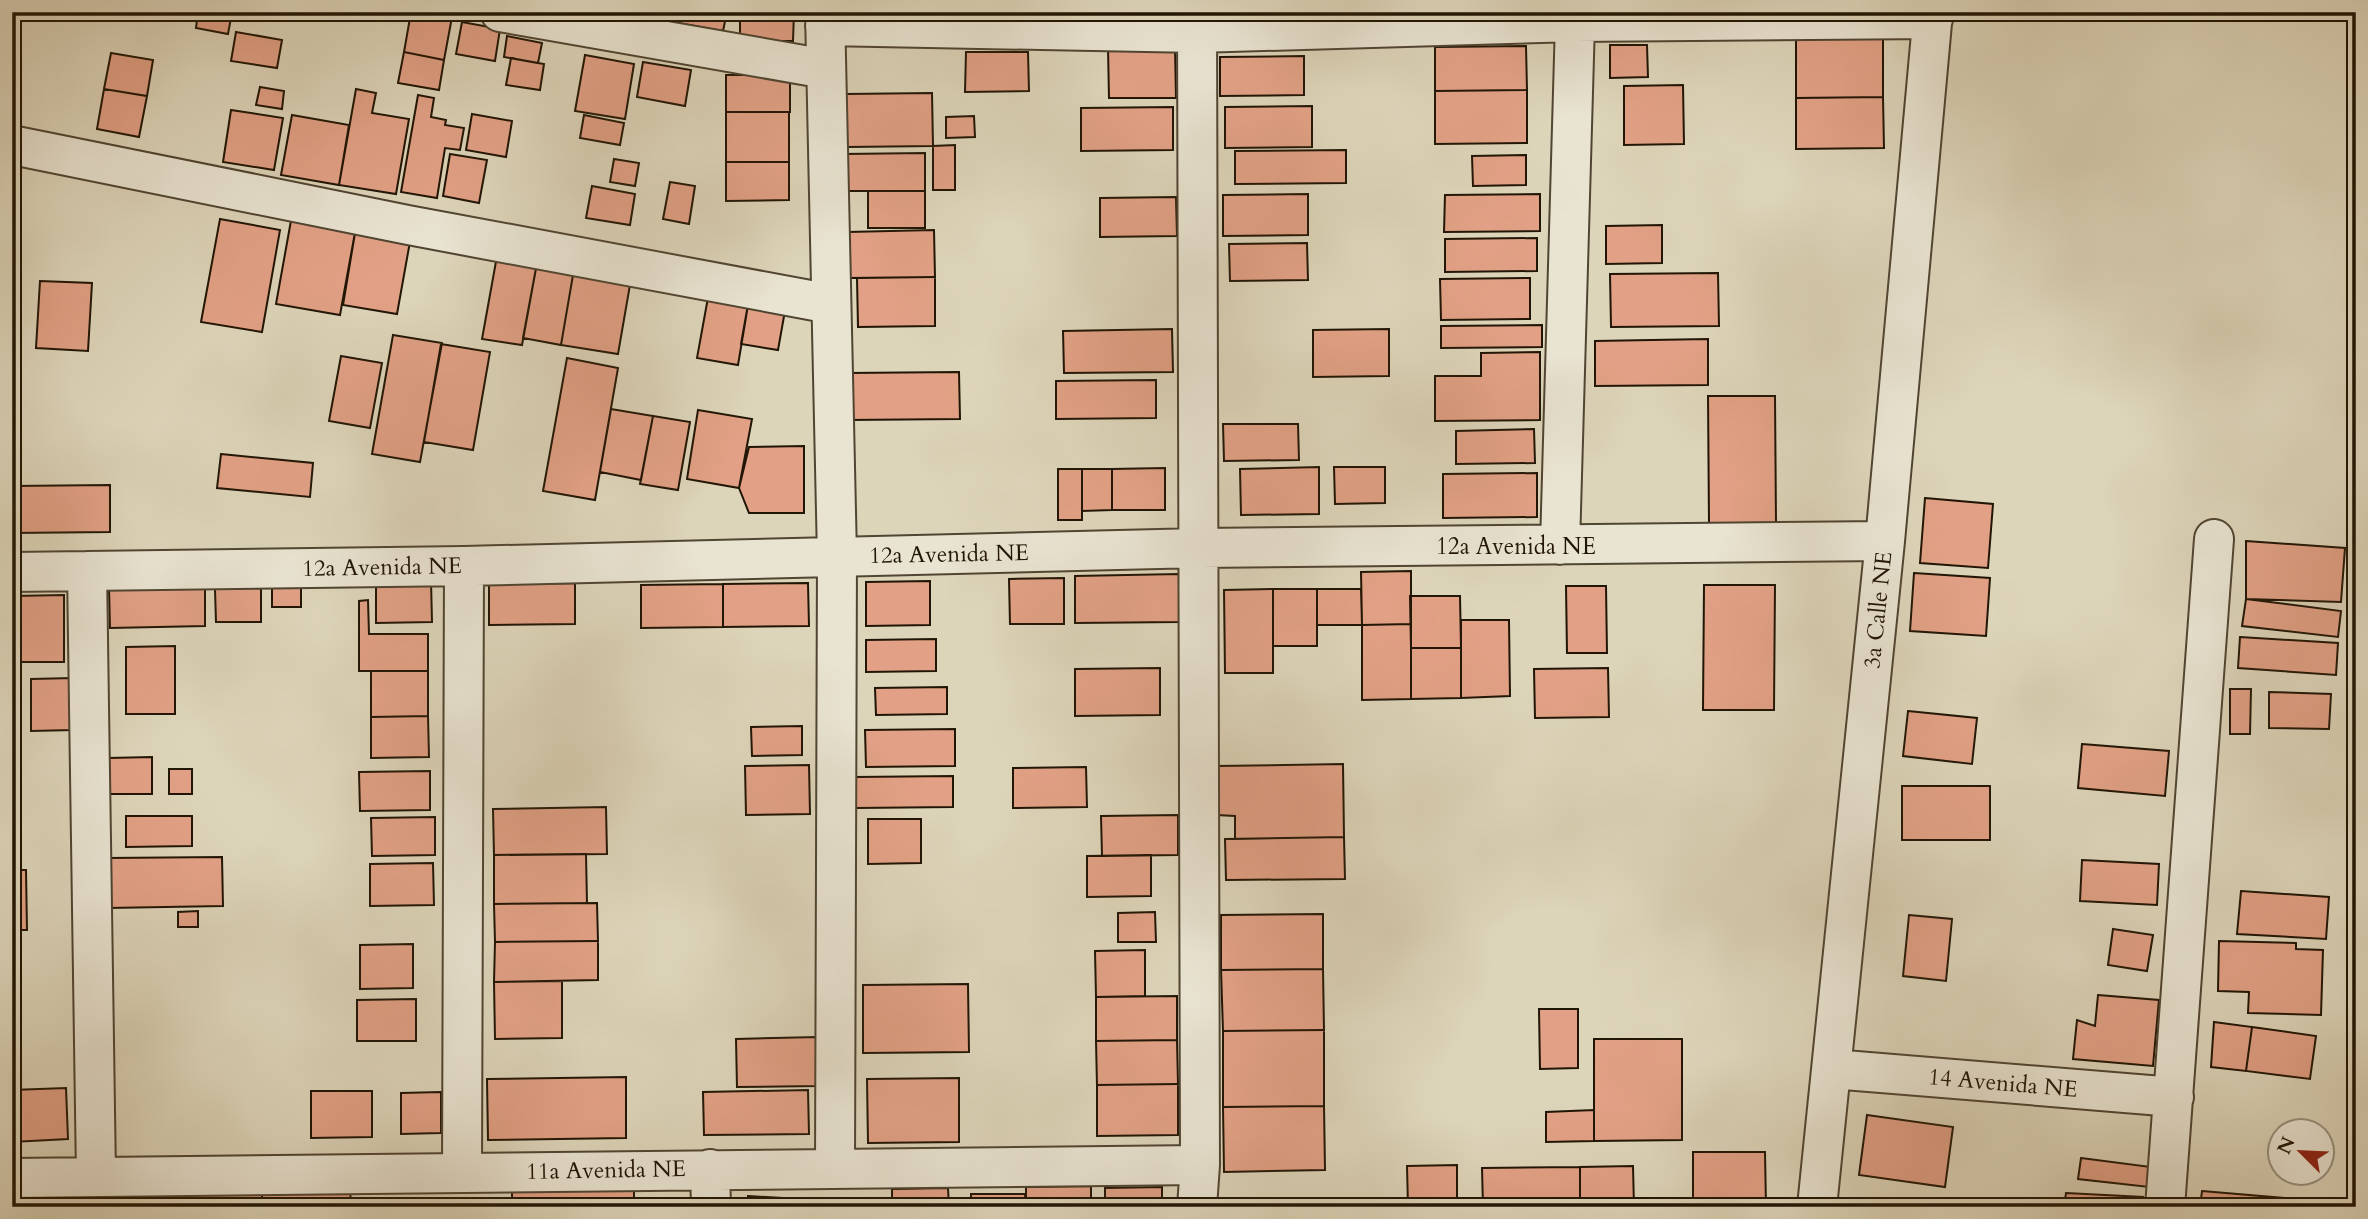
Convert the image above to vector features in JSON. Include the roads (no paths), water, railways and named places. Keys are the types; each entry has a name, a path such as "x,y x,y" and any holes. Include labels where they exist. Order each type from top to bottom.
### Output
{"street":[{"path":"500,12 826,69"},
{"path":"835,1168 837,557 825,19 1575,22 1933,16"},
{"name":"3a Calle NE","path":"1817,1207 1885,541 1933,16"},
{"path":"1197,22 1200,548 1200,1165 1197,1207"},
{"path":"1560,545 1575,22"},
{"path":"12,145 395,222 831,304"},
{"path":"2165,1207 2214,539"},
{"name":"12a Avenida NE","path":"12,572 464,566 1200,548 1885,541"},
{"path":"462,1172 464,566"},
{"path":"87,571 96,1177"},
{"name":"14 Avenida NE","path":"1832,1069 2174,1097"},
{"name":"11a Avenida NE","path":"12,1178 1200,1165"},
{"path":"710,1169 711,1207"}]}
